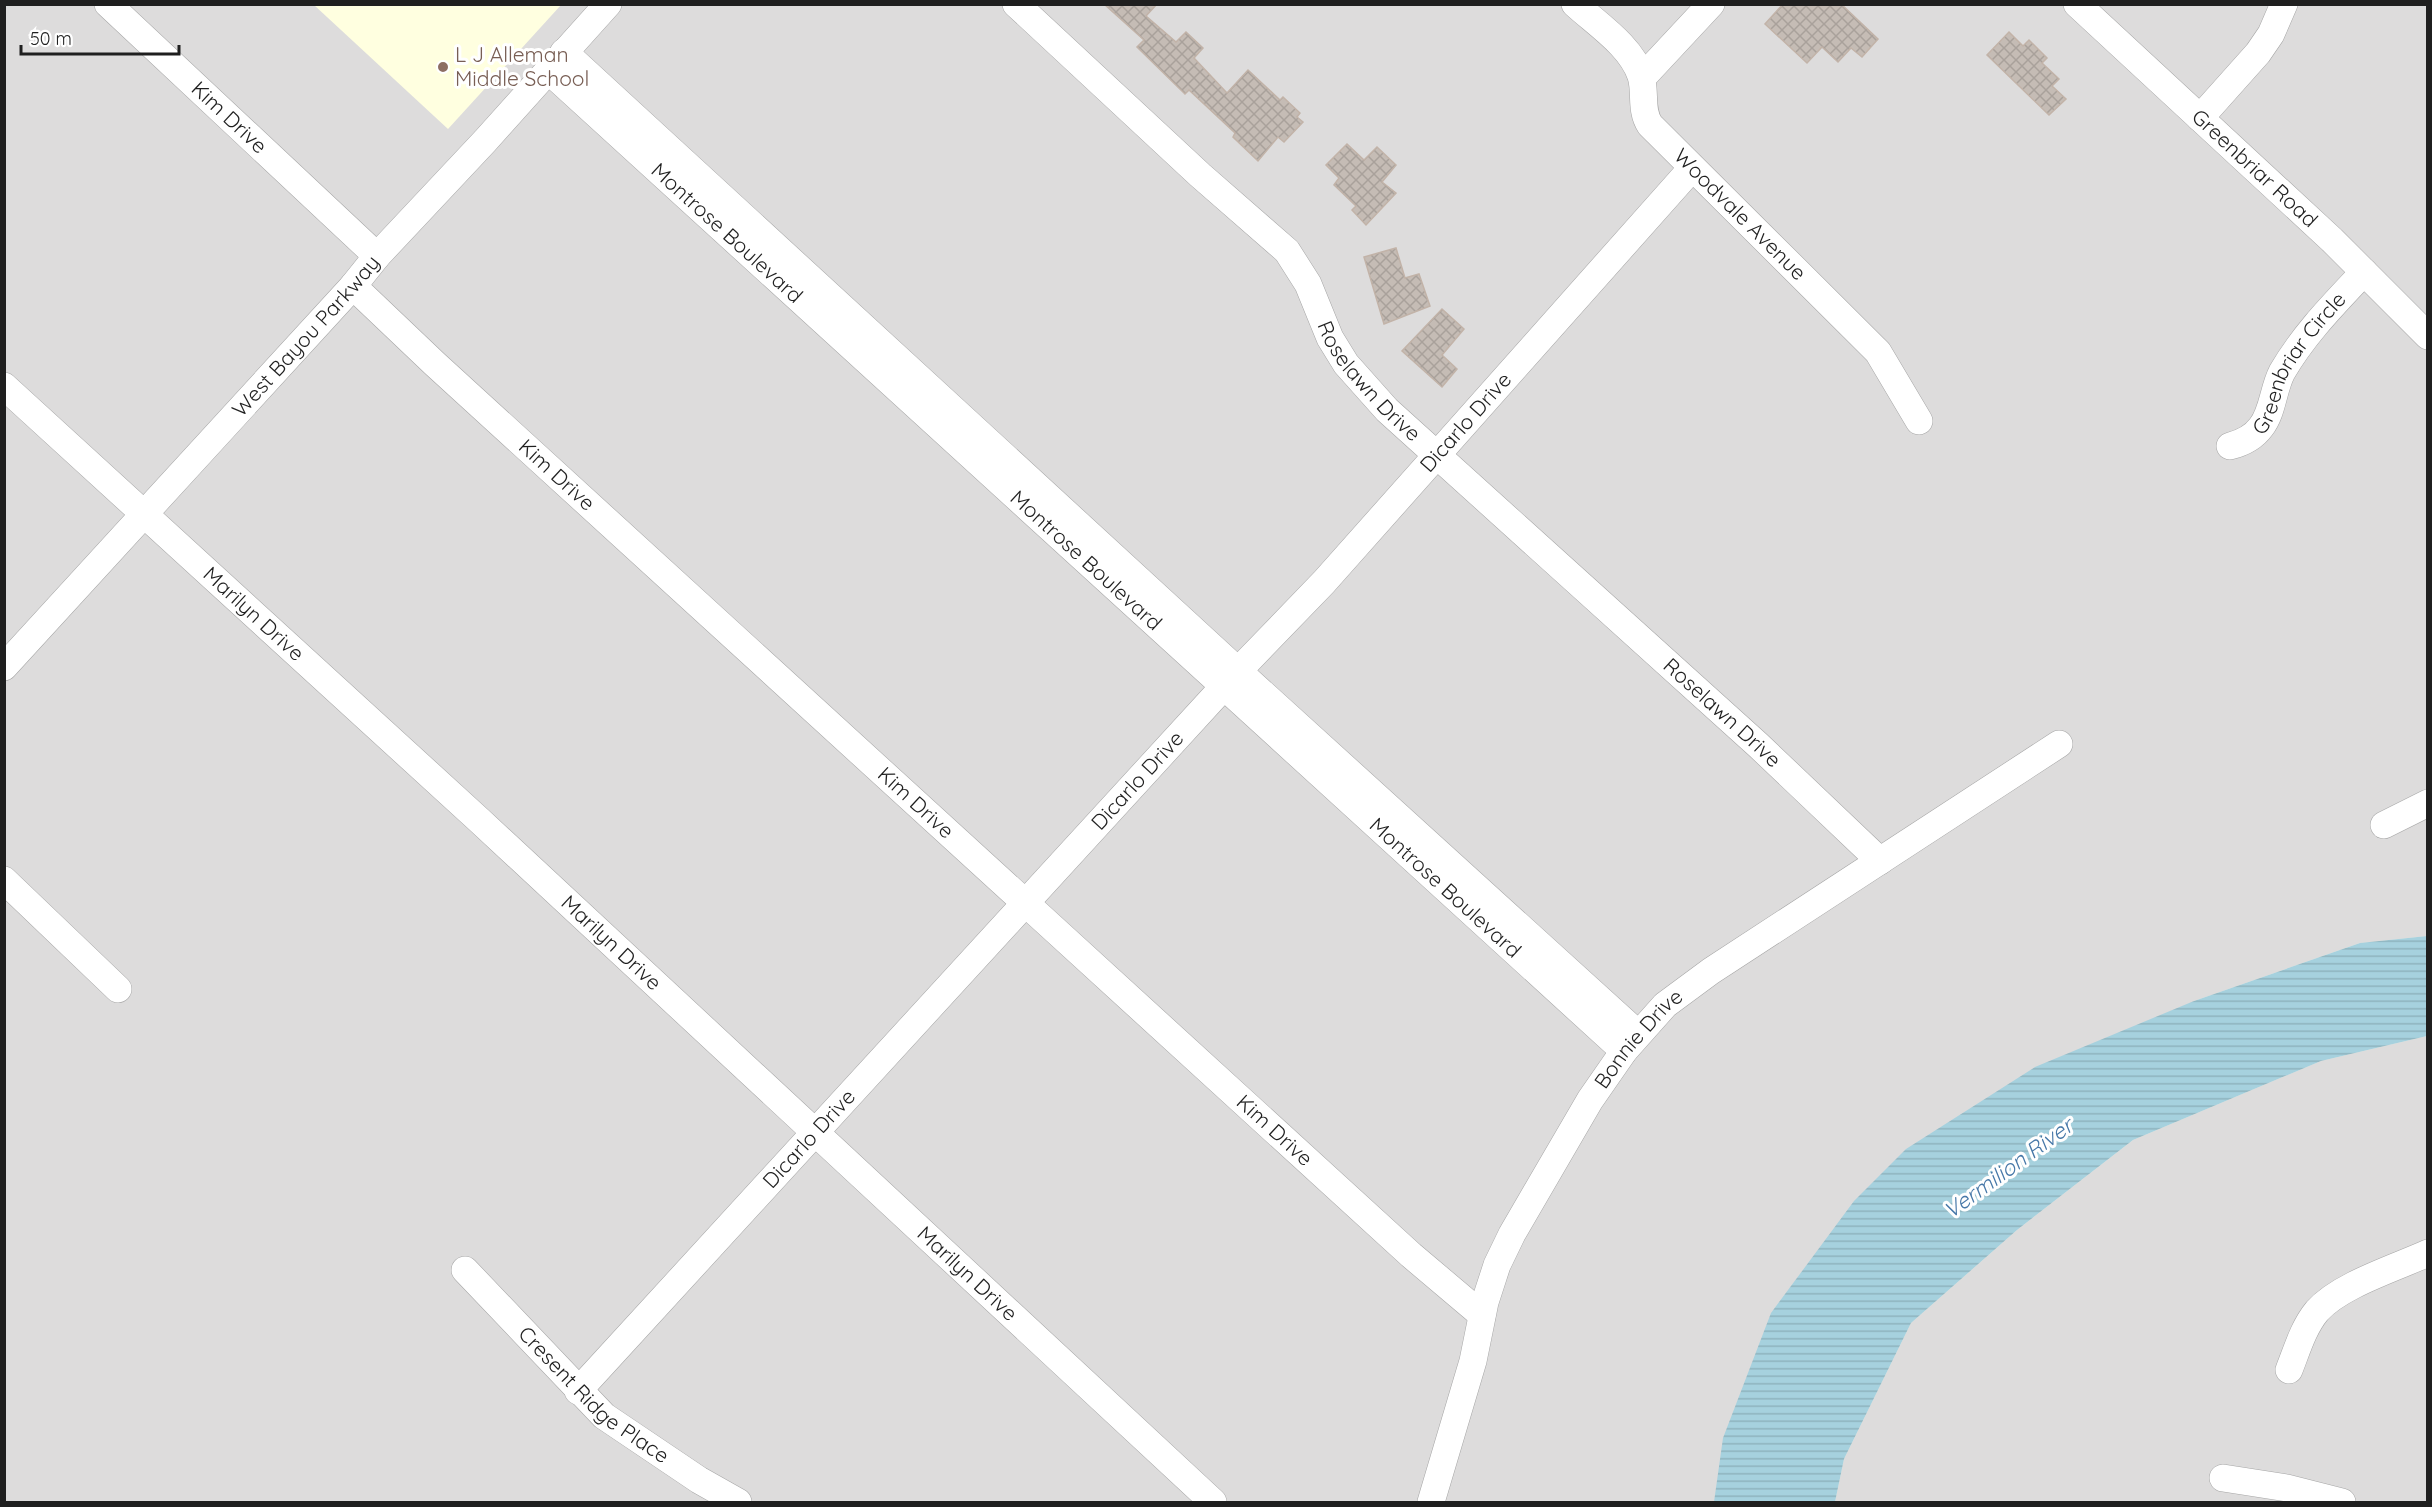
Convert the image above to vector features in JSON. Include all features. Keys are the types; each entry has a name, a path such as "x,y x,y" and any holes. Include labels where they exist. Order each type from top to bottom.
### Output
{"street":[{"name":"Kim Drive","path":"108,4 377,256"},
{"name":"West Bayou Parkway","path":"4,667 608,4"},
{"name":"Roselawn Drive","path":"1016,4 1200,175 1287,251 1308,284 1329,338 1346,364 1374,397 1758,745 1880,861"},
{"name":"Woodvale Avenue","path":"1575,4 1619,44 1635,63 1642,78 1646,120 1878,352 1919,421"},
{"path":"1642,78 1711,4"},
{"name":"Greenbriar Road","path":"2077,4 2364,272 2427,336"},
{"path":"2200,118 2258,53 2271,34 2284,4"},
{"name":"Montrose Boulevard","path":"556,61 1631,1043"},
{"name":"Dicarlo Drive","path":"578,1390 1231,678 1324,582 1692,168"},
{"name":"Greenbriar Circle","path":"2230,446 2247,440 2260,428 2266,418 2275,386 2297,348 2315,324 2364,272"},
{"name":"Kim Drive","path":"353,286 435,364 1411,1255 1482,1315"},
{"name":"Marilyn Drive","path":"4,386 815,1132 1213,1503"},
{"name":"Bonnie Drive","path":"1431,1503 1473,1362 1482,1315 1497,1265 1512,1234 1590,1100 1631,1043 1665,1005 1711,971 2059,744"},
{"path":"2384,825 2427,803"},
{"path":"4,880 118,988"},
{"path":"2289,1370 2304,1330 2316,1312 2333,1296 2427,1253"},
{"name":"Cresent Ridge Place","path":"465,1270 604,1416 699,1480 738,1503"},
{"path":"2223,1478 2287,1488 2342,1503"}],"shaded area":[{"path":"5,5 2427,5 2427,936 2360,943 2194,1001 1730,1502 5,1502"},
{"name":"L J Alleman Middle School","path":"314,5 561,5 448,129"},
{"path":"2427,1036 2427,1502 1835,1502 1844,1459 1911,1323 2017,1230 2133,1140 2321,1061"}],"water":[{"name":"Vermilion River","path":"2427,936 2427,1036 2321,1061 2133,1140 2017,1230 1911,1323 1844,1459 1835,1502 1714,1502 1723,1438 1771,1313 1854,1201 1906,1149 2035,1067 2194,1001 2360,943"}],"building":[{"path":"1104,4 1157,4 1146,16 1176,42 1186,32 1203,48 1194,58 1227,93 1248,70 1280,100 1283,97 1300,113 1297,117 1303,122 1284,142 1278,137 1258,161 1233,137 1235,133 1189,90 1185,94 1137,47 1144,40"},
{"path":"1783,4 1841,4 1878,39 1862,57 1851,48 1838,62 1822,47 1807,63 1765,24"},
{"path":"2009,32 2023,46 2029,40 2047,58 2042,63 2059,79 2052,86 2066,99 2049,115 1987,55"},
{"path":"1347,144 1364,160 1377,147 1396,165 1382,182 1396,193 1366,225 1352,210 1356,206 1334,185 1339,178 1326,165"},
{"path":"1396,248 1405,278 1419,274 1430,306 1384,324 1364,257"},
{"path":"1442,309 1464,329 1442,355 1457,369 1442,387 1402,351"}],"place":[{"name":"L J Alleman Middle School","path":"443,67"}]}
